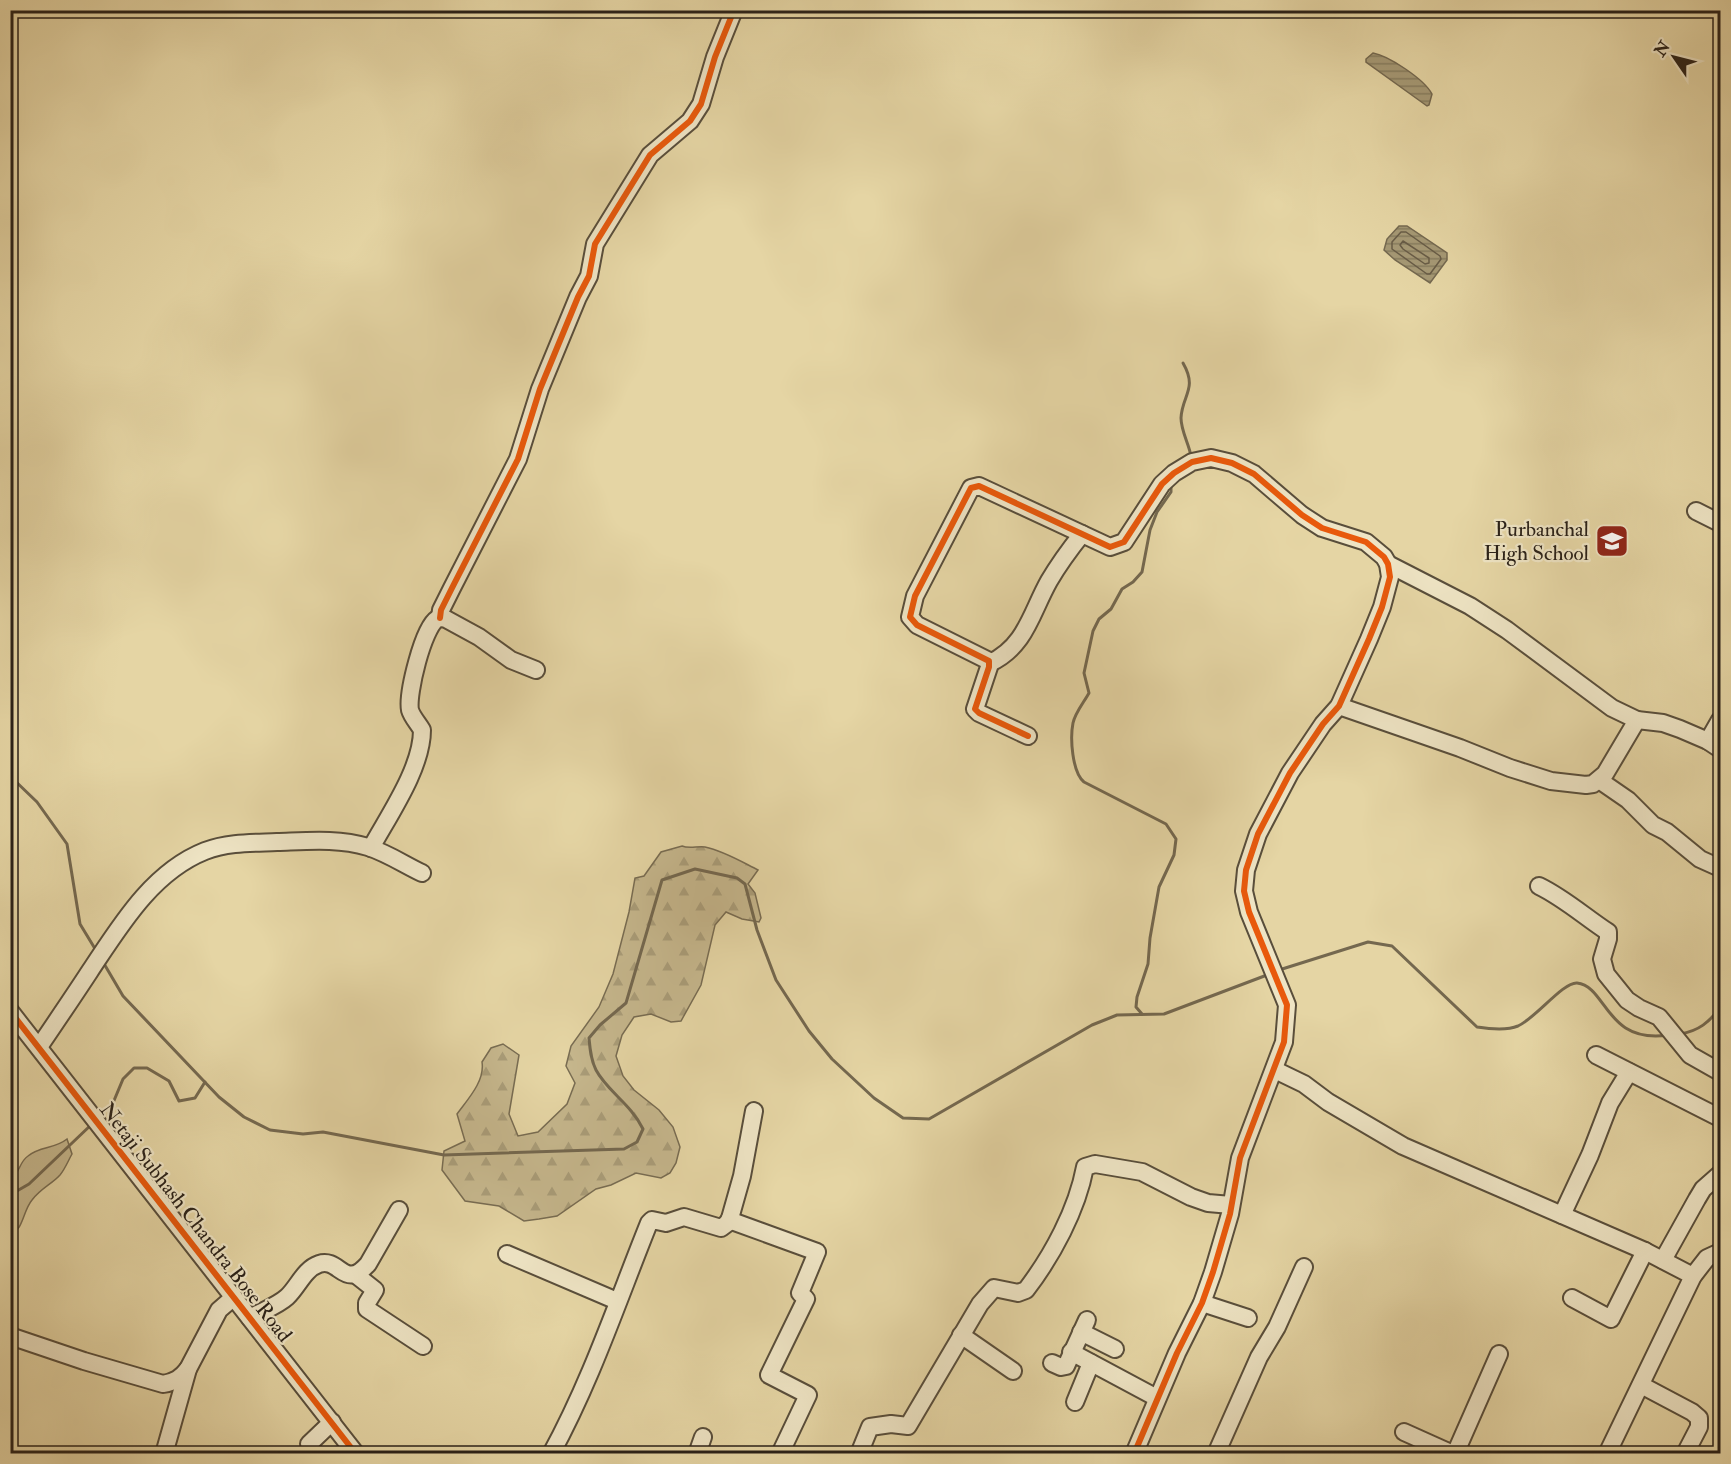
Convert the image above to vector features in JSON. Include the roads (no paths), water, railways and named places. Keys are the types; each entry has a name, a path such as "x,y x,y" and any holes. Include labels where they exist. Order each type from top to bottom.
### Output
{"street":[{"path":"371,848 408,780 422,734 410,710 415,668 428,633 440,618 445,603 518,459 540,389 589,276 594,244 650,155 690,121 700,104 734,10"},
{"path":"990,663 983,657 917,625 910,617 915,596 967,493 971,488 979,486 1110,547 1124,542 1168,478 1192,462 1204,459 1223,460 1254,474 1315,524 1326,530 1366,542 1381,553 1388,564 1390,577 1382,607 1339,706 1323,724 1290,773 1258,834 1246,870 1244,884 1247,904 1287,1005 1284,1042 1240,1158 1223,1241 1202,1303 1157,1398 1134,1454"},
{"path":"1696,511 1720,523"},
{"path":"1028,736 975,709 990,663 1008,653 1022,636 1051,578 1082,534"},
{"path":"1388,564 1470,606 1507,630 1607,705 1637,720 1672,726 1714,745 1720,720"},
{"path":"440,618 478,637 511,660 536,670"},
{"path":"1339,706 1510,768 1551,781 1586,785 1593,784 1605,774 1637,720"},
{"path":"1599,780 1628,800 1653,825 1667,832 1700,859 1720,868"},
{"path":"39,1047 113,936 140,900 159,881 203,851 222,846 325,840 345,842 371,848 422,873"},
{"path":"1539,886 1553,892 1584,917 1608,932 1602,959 1606,974 1627,1000 1659,1017 1687,1052 1700,1062 1720,1072"},
{"name":"Netaji Subhash Chandra Bose Road","path":"14,1022 39,1047 356,1454"},
{"path":"1596,1055 1720,1118"},
{"path":"1275,1070 1304,1084 1328,1102 1395,1141 1645,1251 1693,1276"},
{"path":"1562,1215 1611,1103 1629,1072"},
{"path":"551,1454 592,1367 649,1223 652,1220 666,1222 684,1216 722,1228 729,1220 742,1176 754,1111"},
{"path":"859,1454 870,1427 891,1424 908,1426 980,1304 994,1288 1018,1293 1026,1290 1032,1283 1062,1231 1076,1201 1085,1167 1095,1164 1143,1172 1191,1197 1208,1203 1231,1205"},
{"path":"1663,1260 1703,1189 1720,1174"},
{"path":"356,1275 368,1264 399,1210"},
{"path":"729,1220 817,1252 800,1293 806,1299 769,1375 808,1395 780,1454"},
{"path":"1572,1298 1611,1319 1645,1251"},
{"path":"1607,1454 1693,1276 1707,1258 1720,1252"},
{"path":"507,1254 617,1301"},
{"path":"250,1318 287,1297 309,1270 319,1264 327,1263 344,1273 356,1275 375,1290 367,1303 367,1309 423,1346"},
{"path":"1216,1454 1259,1357 1277,1328 1304,1267"},
{"path":"163,1384 182,1377 219,1310 234,1297"},
{"path":"1202,1303 1248,1318"},
{"path":"1052,1364 1065,1366 1084,1326 1117,1345 1098,1366 1075,1402"},
{"path":"961,1335 1013,1371"},
{"path":"10,1336 182,1390"},
{"path":"1071,1352 1157,1398"},
{"path":"1404,1432 1454,1454 1499,1354"},
{"path":"164,1454 188,1369"},
{"path":"1641,1385 1699,1418 1699,1427 1685,1454"},
{"path":"303,1450 332,1422"},
{"path":"697,1454 703,1437"}],"water":[{"path":"1373,53 1397,63 1422,82 1432,94 1429,105 1427,106 1366,62 1366,59"},
{"path":"1399,226 1407,226 1447,253 1447,260 1430,283 1384,250 1387,239"}],"waterway":[{"path":"1183,363 1189,386 1181,423 1191,456"},
{"path":"1142,1014 1136,1007 1137,997 1148,964 1159,887 1174,855 1176,839 1166,824 1084,782 1074,763 1072,729 1076,715 1089,693 1084,673 1093,631 1099,619 1111,609 1122,589 1142,572 1150,530 1157,512 1171,492 1171,485"},
{"path":"10,776 37,802 67,844 80,924 97,952"},
{"path":"103,962 123,996 219,1097 244,1117 270,1130 303,1134 323,1132 444,1155 624,1149 637,1142 643,1129 632,1112 606,1085 596,1070 589,1038 600,1025 626,1003 662,880 695,869 737,878 745,884 757,930 776,980 809,1031 832,1059 874,1098 903,1118 929,1119 1092,1025 1117,1015 1164,1014 1267,975"},
{"path":"1279,970 1368,942 1392,946 1477,1027 1503,1029 1518,1026 1533,1016 1564,988 1577,983 1587,986 1610,1014 1631,1031 1647,1035 1668,1035"},
{"path":"1680,1034 1693,1031 1703,1025 1720,1008"},
{"path":"99,1117 113,1103 123,1079 134,1068 147,1068 169,1081 179,1101 195,1098 205,1082"},
{"path":"10,1195 29,1184 92,1124"}],"place":[{"name":"Purbanchal High School","path":"1612,541"}]}
